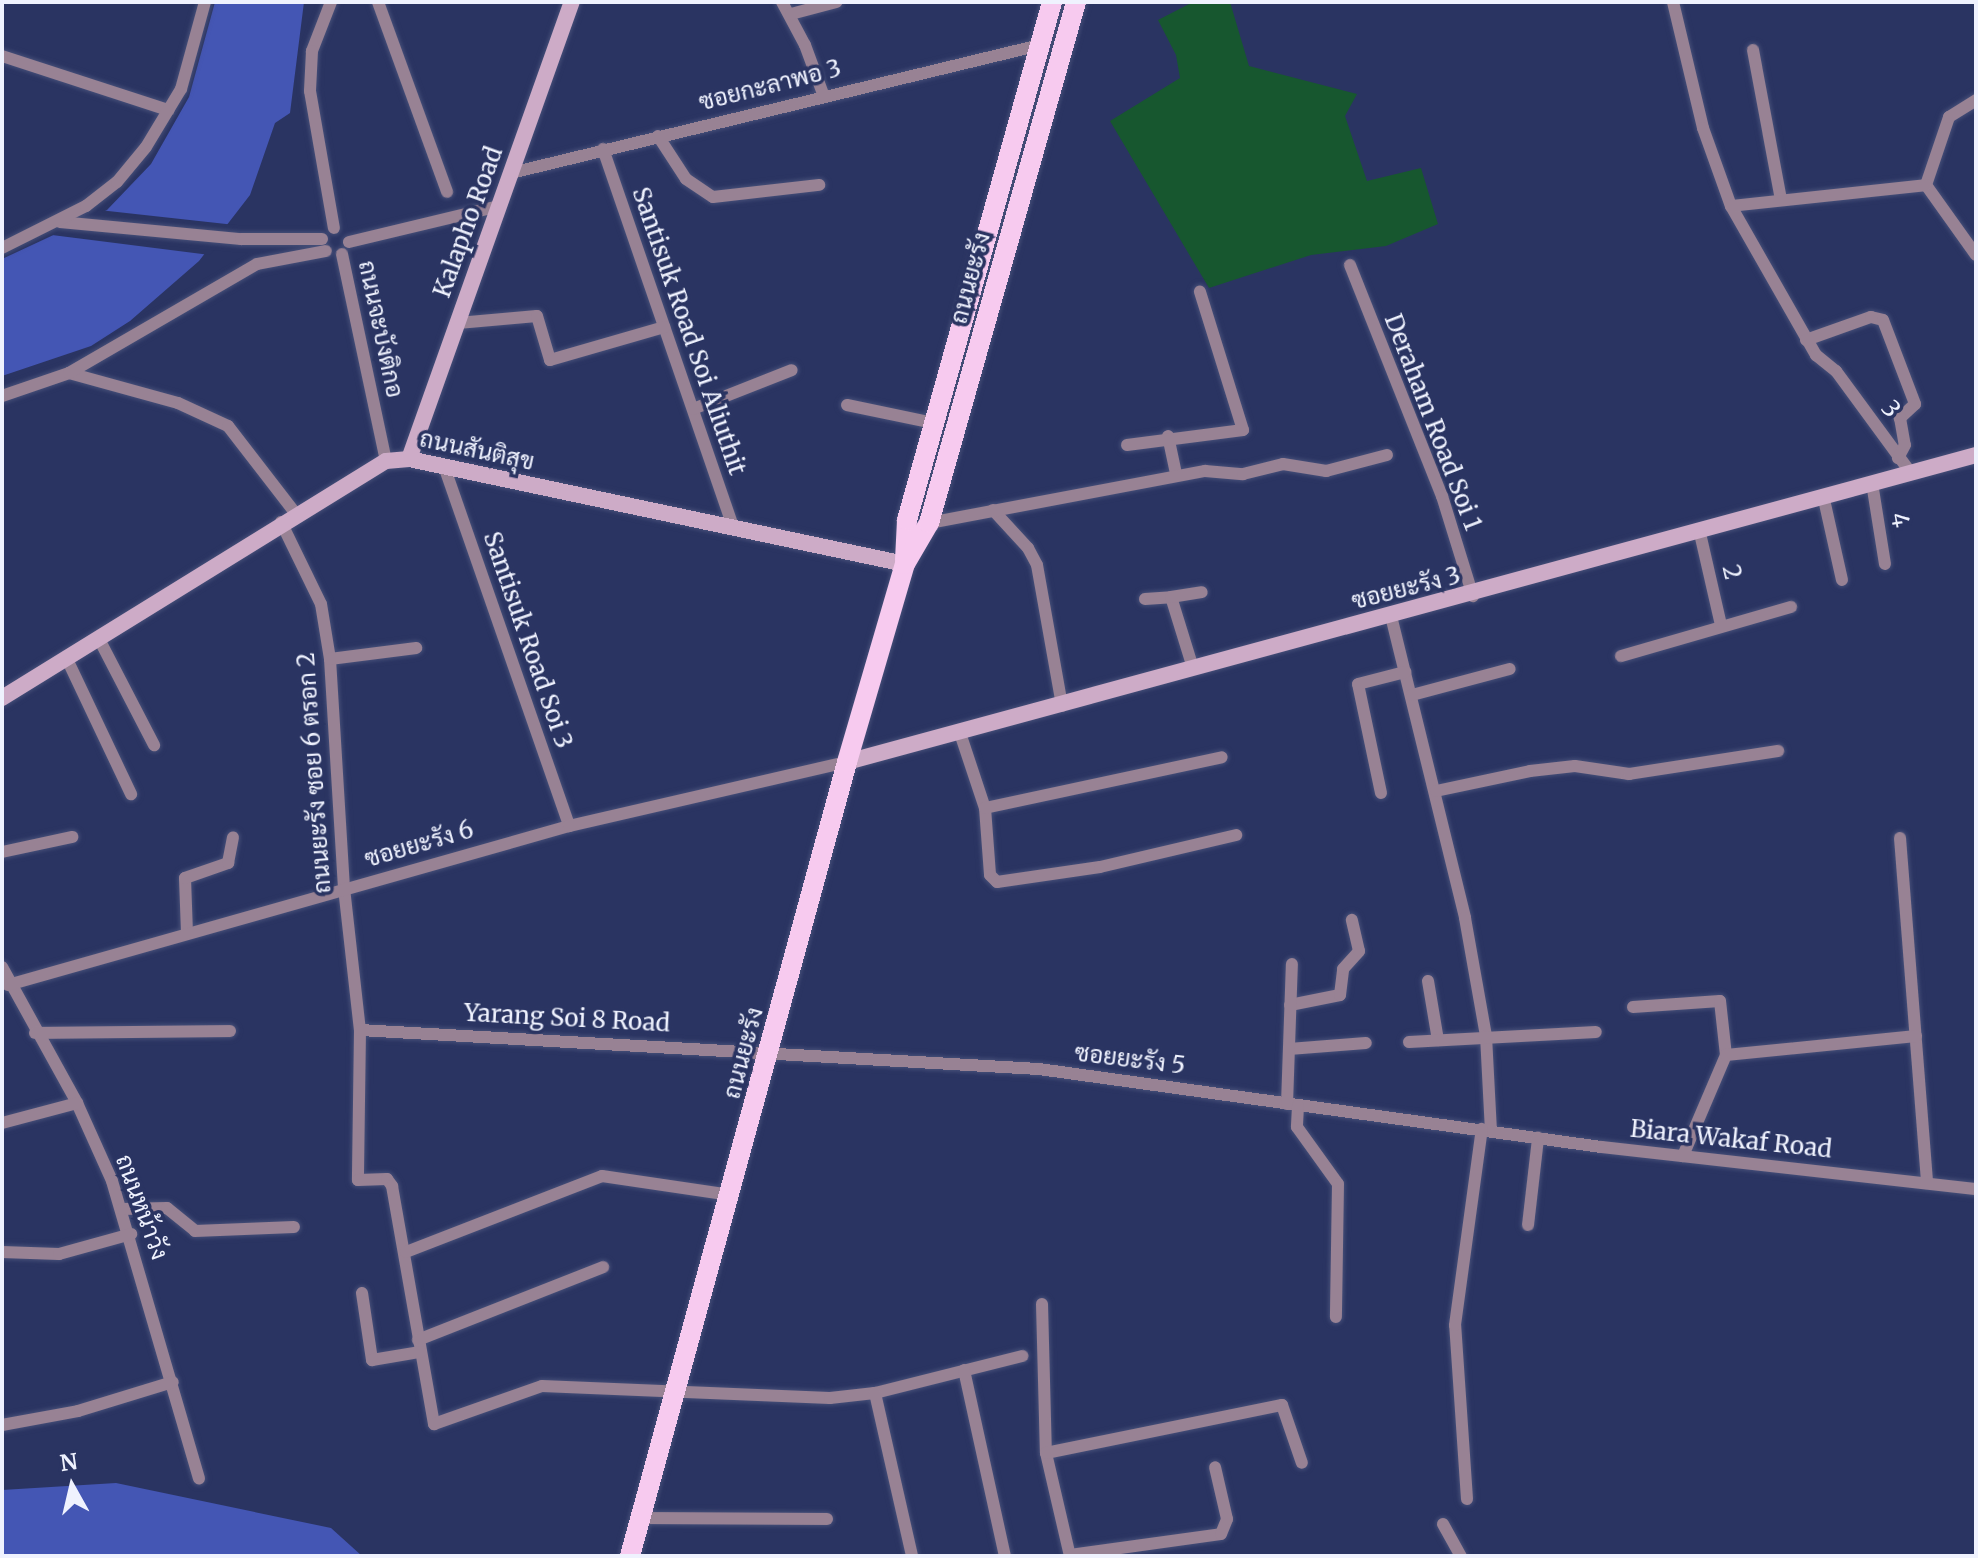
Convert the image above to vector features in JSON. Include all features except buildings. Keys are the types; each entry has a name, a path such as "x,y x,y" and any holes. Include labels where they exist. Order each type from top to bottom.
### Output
{"main road":[{"name":"ถนนยะรัง","path":"630,1556 771,1050 847,762 905,564 907,520 1052,2"},
{"name":"ถนนยะรัง","path":"905,564 929,523 1076,2"},
{"path":"984,243 1005,250"}],"street":[{"path":"2,248 66,223 117,182 181,89 205,2"},
{"path":"2,396 69,373 257,264 324,245 334,228 310,91 312,51 331,2"},
{"path":"378,2 447,192"},
{"name":"Kalapho Road","path":"409,459 572,2"},
{"path":"782,2 791,14 823,94"},
{"path":"791,14 836,2"},
{"name":"3","path":"1673,2 1703,128 1731,206 1806,340 1836,371 1911,473"},
{"name":"ซอยกะลาพอ 3","path":"511,173 823,94 1040,45"},
{"path":"1753,50 1781,199"},
{"path":"2,56 168,110"},
{"path":"1926,185 1949,117 1976,100"},
{"path":"658,136 686,179 713,197 764,189 799,191 819,185"},
{"name":"Santisuk Road Soi Aliuthit","path":"603,149 733,526"},
{"path":"1731,206 1926,185"},
{"path":"1926,185 1976,255"},
{"path":"66,223 346,248 499,206"},
{"path":"334,228 343,230 346,248"},
{"path":"257,264 258,239"},
{"name":"ถนนจะบังติกอ","path":"346,248 386,461"},
{"name":"Deraham Road Soi 1","path":"1350,265 1384,362 1442,496 1473,596"},
{"path":"1127,445 1168,436 1243,430 1200,292"},
{"path":"458,323 537,316 550,360 664,327"},
{"path":"1806,340 1871,317 1883,320 1915,404 1900,418 1905,445 1898,458"},
{"path":"693,409 792,370"},
{"name":"ถนนยะรัง ซอย 6 ตรอก 2","path":"69,373 178,403 228,426 288,518 321,604 330,659 344,888 360,1030 358,1180 391,1181 406,1252"},
{"path":"847,405 934,423"},
{"path":"1168,436 1176,475"},
{"path":"929,523 1176,475 1205,471 1243,474 1283,464 1326,471 1387,455"},
{"name":"ซอยยะรัง 3","path":"847,762 1473,596 1699,529 1976,455"},
{"name":"ถนนสันติสุข","path":"2,698 288,518 386,461 409,459 905,564"},
{"name":"Santisuk Road Soi 3","path":"445,469 569,826"},
{"name":"4","path":"1872,483 1885,564"},
{"path":"1823,495 1842,580"},
{"path":"993,510 1037,565 1062,706"},
{"name":"2","path":"1699,529 1721,625"},
{"path":"1145,599 1202,592"},
{"path":"1171,597 1193,668"},
{"path":"1621,656 1791,607"},
{"path":"1391,616 1436,791 1486,1036 1486,1130 1455,1325 1467,1499"},
{"path":"98,637 154,745"},
{"path":"330,659 416,648"},
{"path":"66,657 131,794"},
{"path":"1412,695 1510,669"},
{"path":"1381,793 1358,684 1405,672"},
{"path":"959,730 985,808 990,875 997,882 1100,867 1236,835"},
{"path":"1436,791 1530,771 1575,766 1629,774 1778,751"},
{"path":"985,808 1057,788 1222,757"},
{"name":"ซอยยะรัง 6","path":"8,985 569,826 847,762"},
{"path":"2,852 72,837"},
{"path":"187,933 185,878 228,863 233,837"},
{"path":"1900,838 1927,1183"},
{"path":"1290,1005 1340,995 1343,969 1359,951 1352,920"},
{"path":"1292,964 1289,1049 1293,1105 1301,1135 1338,1184 1336,1317"},
{"name":"ถนนหน้าวัง","path":"2,967 8,985 77,1103 122,1209 199,1479"},
{"path":"1428,981 1438,1040"},
{"path":"1633,1007 1720,1001 1726,1055 1683,1156"},
{"name":"Yarang Soi 8 Road","path":"360,1030 771,1050"},
{"path":"35,1033 230,1031"},
{"path":"1409,1042 1596,1032"},
{"path":"1726,1055 1916,1036"},
{"path":"1289,1049 1366,1043"},
{"name":"ซอยยะรัง 5","path":"771,1050 1039,1069 1486,1130"},
{"path":"2,1123 77,1103"},
{"name":"Biara Wakaf Road","path":"1486,1130 1976,1189"},
{"path":"1528,1225 1538,1138"},
{"path":"731,1195 602,1176 406,1252 434,1424 542,1386 676,1394 830,1398 875,1393 1022,1356"},
{"path":"122,1209 167,1208 195,1231 294,1227"},
{"path":"2,1252 59,1254 131,1234"},
{"path":"362,1293 372,1360 419,1346 603,1267"},
{"path":"1042,1304 1046,1453 1070,1555 1159,1546 1221,1534 1227,1519 1215,1467"},
{"path":"964,1370 1005,1556"},
{"path":"2,1425 78,1411 173,1382"},
{"path":"875,1393 912,1556"},
{"path":"1046,1453 1282,1405 1302,1463"},
{"path":"642,1518 827,1519"},
{"path":"1443,1524 1461,1556"}],"green space":[{"path":"1193,2 1230,2 1249,66 1357,94 1345,116 1367,181 1421,168 1438,224 1386,246 1311,255 1209,288 1110,121 1180,78 1176,55 1158,20"}],"water":[{"path":"215,2 304,2 290,113 275,123 250,195 199,261 130,321 91,346 2,376 2,259 107,210 151,164 189,97"},
{"path":"116,1483 331,1528 362,1556 2,1556 2,1490"}],"pier":[{"path":"99,210 235,225 210,255 52,235"}]}
